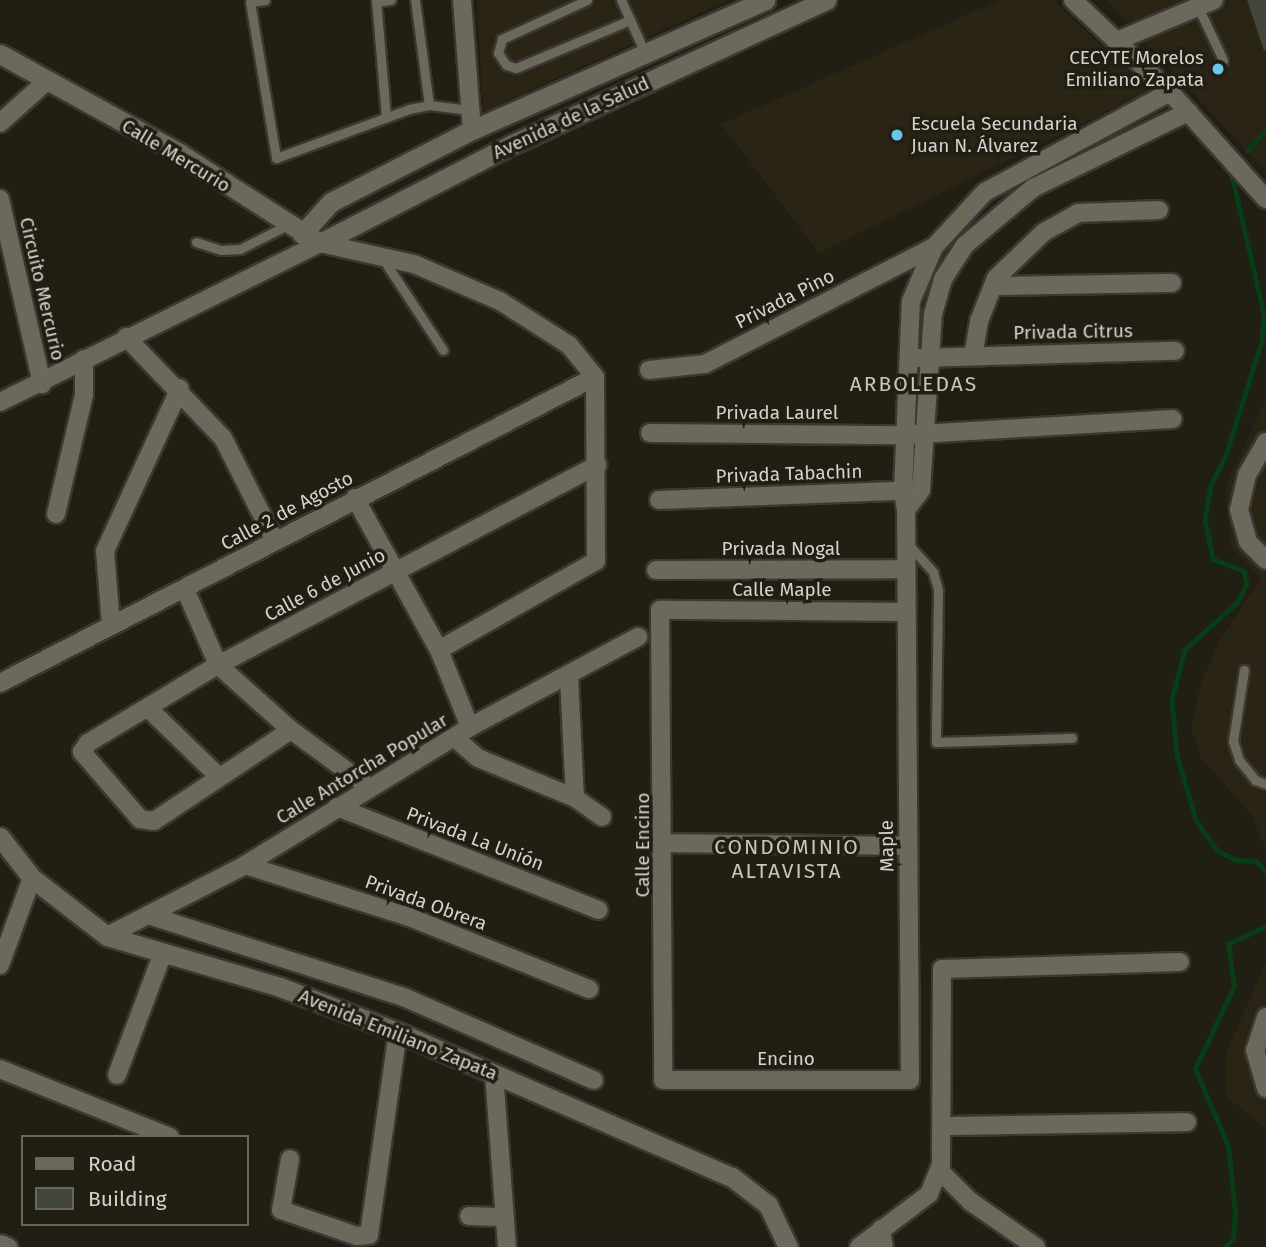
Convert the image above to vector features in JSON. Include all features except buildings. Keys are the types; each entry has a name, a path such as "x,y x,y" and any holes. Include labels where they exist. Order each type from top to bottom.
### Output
{"street":[{"path":"462,0 471,120"},
{"name":"Avenida de la Salud","path":"303,234 513,144 826,0"},
{"path":"1073,0 1119,40 1170,92 1264,196"},
{"name":"Avenida de la Salud","path":"303,234 331,202 471,120 646,55 754,3"},
{"path":"1119,40 1206,3"},
{"name":"Calle Mercurio","path":"0,54 188,159 303,234"},
{"path":"0,123 48,80"},
{"path":"912,490 903,435 905,357 911,302 934,247 985,192 1010,175 1170,92"},
{"path":"912,490 925,433 928,358 943,279 965,245 996,215 1033,188 1188,112"},
{"name":"Circuito Mercurio","path":"0,199 42,384 0,402"},
{"path":"973,356 993,286 1044,232 1078,213 1159,210"},
{"path":"42,384 126,337 295,258 303,234 383,259 414,264 500,300 569,345 595,377 596,561 439,650"},
{"name":"Privada Pino","path":"649,370 705,364 934,247"},
{"path":"993,286 1172,283"},
{"path":"126,337 180,388 223,438 275,541"},
{"name":"Privada Citrus","path":"905,357 1175,351"},
{"path":"56,514 84,395 84,359"},
{"name":"Calle 2 de Agosto","path":"0,682 595,377"},
{"path":"111,625 105,551 180,388"},
{"path":"925,433 1173,419"},
{"name":"Privada Laurel","path":"650,433 925,433"},
{"path":"1266,442 1247,475 1239,510 1248,542 1266,559"},
{"name":"Calle 6 de Junio","path":"217,775 154,821 140,819 82,752 88,743 218,666 597,465"},
{"name":"Privada Tabachin","path":"659,500 912,490"},
{"name":"Maple","path":"910,1080 904,612 906,510 912,490"},
{"path":"355,498 439,650 463,732 478,758 575,798 602,817"},
{"name":"Privada Nogal","path":"656,570 905,569"},
{"path":"186,589 218,666 291,730 369,787"},
{"name":"Calle Maple","path":"660,610 904,612"},
{"name":"Calle Encino","path":"660,610 665,843 663,1080"},
{"name":"Calle Antorcha Popular","path":"107,936 245,865 463,732 569,677 638,637"},
{"path":"569,677 575,798"},
{"path":"149,709 217,775 291,730"},
{"name":"Privada La Unión","path":"337,807 598,910"},
{"name":"Avenida Emiliano Zapata","path":"0,837 32,878 107,936 162,955 280,987 398,1032 732,1177 768,1205 788,1247"},
{"path":"665,843 908,846"},
{"name":"Privada Obrera","path":"245,865 410,917 589,989"},
{"path":"0,965 4,942 32,878"},
{"path":"148,915 406,998 594,1080"},
{"path":"117,1075 162,955"},
{"path":"859,1247 882,1238 929,1194 939,1170 945,1126 942,969 1180,962"},
{"path":"1266,1017 1255,1050 1266,1087"},
{"path":"290,1159 281,1210 357,1236 369,1235 398,1032"},
{"path":"0,1069 165,1135"},
{"path":"494,1074 507,1247"},
{"name":"Encino","path":"663,1080 910,1080"},
{"path":"945,1126 1186,1122"},
{"path":"939,1170 971,1202 1036,1247"},
{"path":"469,1216 505,1217"},
{"path":"0,1244 8,1247"}],"lane":[{"path":"265,0 250,2 276,158 386,116 429,105 471,120"},
{"path":"386,116 376,1 391,0"},
{"path":"415,0 429,105"},
{"path":"587,0 502,39 498,53 506,65 516,68 630,20"},
{"path":"621,0 646,55"},
{"path":"1206,3 1223,60"},
{"path":"196,242 221,250 240,249 303,234"},
{"path":"383,259 443,350"},
{"path":"905,542 933,572 938,590 936,742 1073,738"},
{"path":"1244,670 1233,741 1247,770 1266,784"}],"shaded area":[{"path":"477,0 728,0 483,112"},
{"name":"Escuela Secundaria Juan N. Álvarez","path":"1000,0 1053,0 1149,91 819,253 721,124"},
{"name":"CECYTE Morelos Emiliano Zapata","path":"1106,0 1266,0 1266,171 1247,151"},
{"path":"1266,399 1266,848 1250,813 1201,758 1191,728 1201,683 1219,642 1261,578 1231,547 1225,488"},
{"path":"1266,962 1266,1129 1226,1096 1226,1053"}],"waterway":[{"path":"1247,151 1266,130"},
{"path":"1232,175 1264,314 1262,341 1226,456 1211,486 1205,520 1213,559 1244,571 1247,584 1238,602 1185,650 1172,700 1177,755 1196,820 1217,850 1236,860 1256,861 1266,871"},
{"path":"1225,1247 1233,1239 1235,1212 1228,1146 1195,1069 1234,986 1228,944 1266,926"}],"place":[{"name":"CECYTE Morelos Emiliano Zapata","path":"1218,69"},
{"name":"Escuela Secundaria Juan N. Álvarez","path":"897,135"}],"district":[{"name":"ARBOLEDAS","path":"914,384"},
{"name":"CONDOMINIO ALTAVISTA","path":"787,859"}]}
